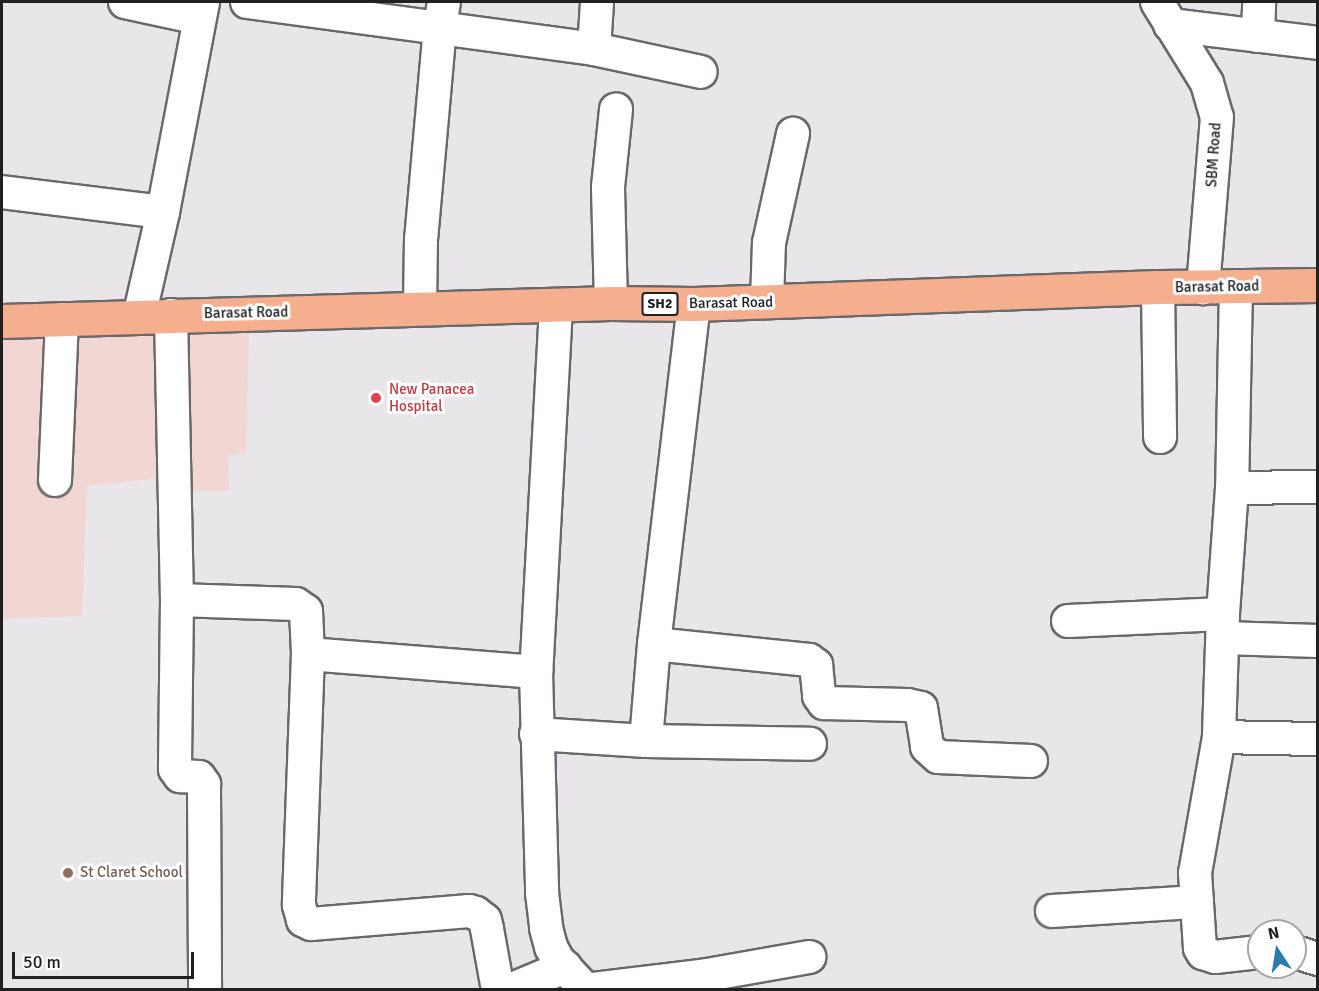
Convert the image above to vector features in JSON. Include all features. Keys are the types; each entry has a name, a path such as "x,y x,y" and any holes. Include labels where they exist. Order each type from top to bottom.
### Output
{"main road":[{"name":"Barasat Road","path":"2,321 420,308 555,307 611,303 767,302 1158,287 1317,285"}],"street":[{"path":"125,2 201,10 163,212 139,317"},
{"path":"247,2 442,14 701,72"},
{"path":"594,49 597,2"},
{"path":"1258,36 1259,2"},
{"path":"1163,13 1258,36 1317,43"},
{"name":"SBM Road","path":"1163,13 1207,83 1217,117 1203,288"},
{"path":"420,308 421,240 442,14"},
{"path":"611,303 608,187 616,110"},
{"path":"767,302 769,243 793,134"},
{"path":"2,192 163,212"},
{"path":"1236,286 1232,488 1219,737 1194,873 1200,948 1203,953 1215,957 1247,953"},
{"path":"1158,287 1160,437"},
{"path":"646,741 654,644 694,304"},
{"path":"555,307 536,672 536,734 546,928 551,947 579,982"},
{"path":"171,315 177,600 175,769 180,776 199,777 204,784 205,791 205,990"},
{"path":"55,480 62,319"},
{"path":"1232,488 1317,488"},
{"path":"177,600 296,604 306,611 308,654 299,905 303,920 311,924 469,911 476,913 485,920 498,990"},
{"path":"1068,621 1223,626 1317,641"},
{"path":"654,644 809,660 816,666 819,696 824,703 908,705 921,708 927,747 938,757 1031,760"},
{"path":"308,654 461,664 536,672"},
{"path":"536,734 646,741 810,744"},
{"path":"1219,737 1317,739"},
{"path":"1052,911 1197,902"},
{"path":"510,990 579,982 707,975 809,957"}],"shaded area":[{"path":"249,327 246,453 228,455 229,491 180,491 160,478 87,486 82,616 2,619 2,338"}],"place":[{"name":"New Panacea Hospital","path":"376,398"},
{"name":"St Claret School","path":"68,873"}]}
